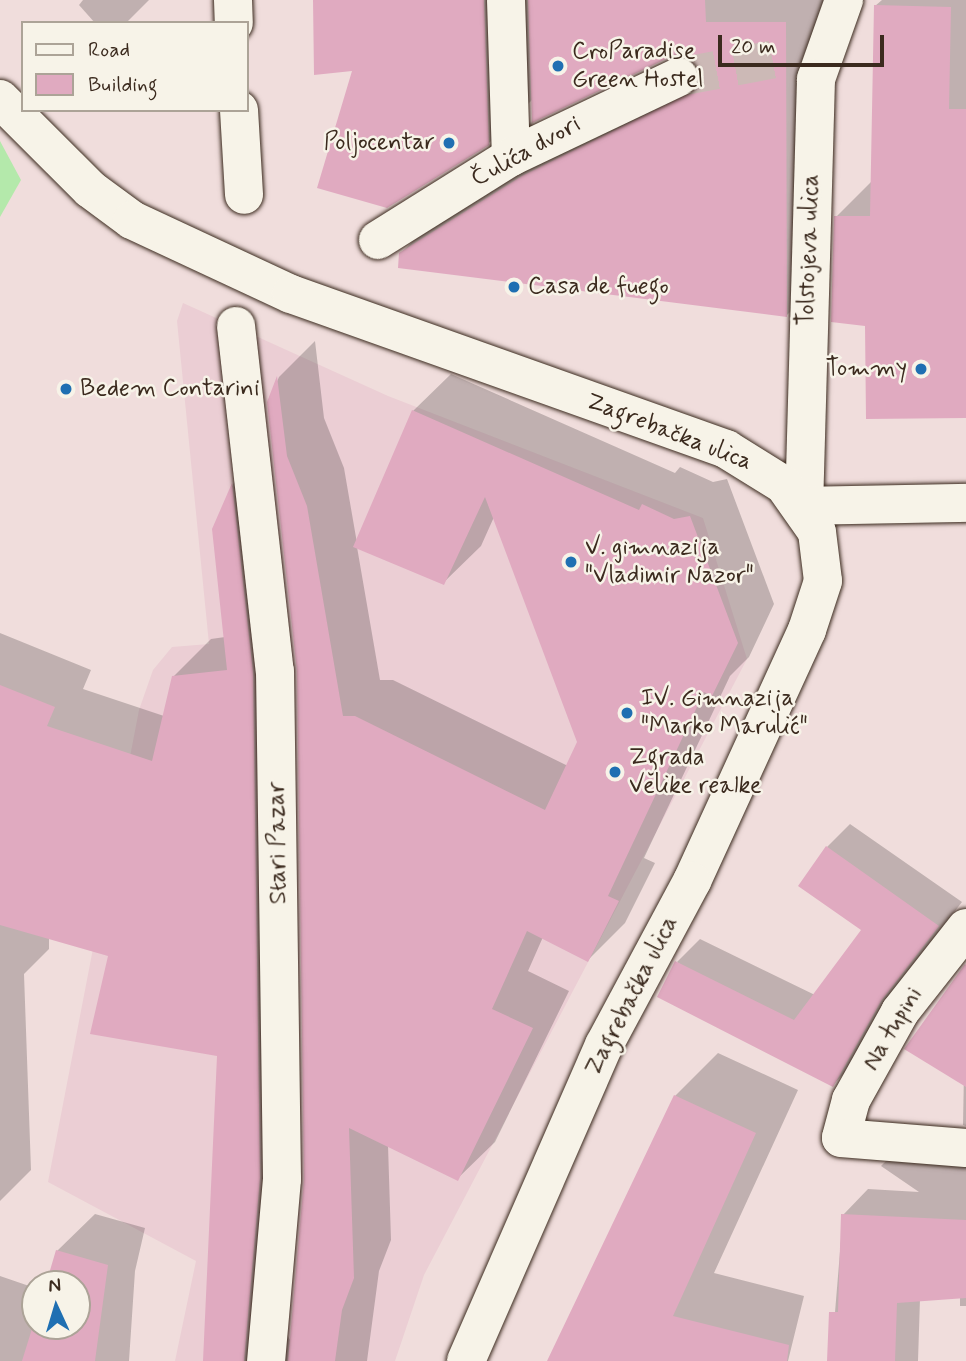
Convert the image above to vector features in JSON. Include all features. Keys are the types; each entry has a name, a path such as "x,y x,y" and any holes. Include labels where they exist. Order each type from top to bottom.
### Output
{"street":[{"path":"233,0 234,21"},
{"path":"506,0 511,157"},
{"name":"Tolstojeva ulica","path":"804,506 803,55 844,0"},
{"name":"Čulića dvori","path":"379,240 511,157 679,77"},
{"name":"Zagrebačka ulica","path":"0,99 90,189 178,243 291,294 726,449 758,465 804,506 823,557 816,609 692,881 598,1056 466,1361"},
{"path":"239,112 244,195"},
{"name":"Stari Pazar","path":"236,326 275,671 282,1179 266,1361"},
{"path":"804,506 966,503"},
{"name":"Na tupini","path":"964,928 900,1012 852,1100 841,1138 966,1148"}],"shaded area":[{"path":"183,303 388,396 703,518 747,659 424,1275 395,1361 175,1361 196,1261 48,1182 139,710 153,670 172,647 209,644 177,321"}],"green space":[{"path":"0,141 21,180 0,217"}],"building":[{"path":"313,0 484,0 489,145 387,208 317,188 352,71 314,75"},
{"path":"528,0 705,0 706,22 786,22 787,317 398,268 399,253 522,176 697,89 699,68 692,59 670,57 532,123"},
{"path":"874,5 951,7 949,109 966,109 966,418 866,419 865,326 831,322 834,216 870,216"},
{"name":"Zgrada Velike realke","path":"277,376 287,456 307,506 343,716 355,716 545,810 577,742 485,497 444,585 353,547 412,410 639,510 642,504 674,519 690,516 738,643 712,696 704,692 608,896 619,901 588,962 527,931 492,1009 533,1028 458,1181 349,1128 354,1278 342,1310 335,1361 288,1361 304,1179 297,671 267,402"},
{"path":"232,483 253,672 260,1178 244,1361 203,1361 217,1056 90,1034 108,956 0,925 0,685 55,707 47,726 152,761 172,676 227,670 212,529"},
{"path":"826,846 939,926 881,1001 833,1087 657,997 675,961 794,1020 861,930 798,886"},
{"path":"966,965 966,1087 904,1049"},
{"path":"674,1095 756,1133 673,1316 789,1345 787,1361 547,1361"},
{"path":"841,1214 966,1220 966,1298 897,1303 895,1361 827,1361 829,1312 838,1312"},
{"path":"56,1250 108,1265 95,1361 22,1361 28,1340 91,1340 91,1270 50,1270"}],"tunnel":[{"path":"679,77 786,57"}],"place":[{"name":"CroParadise Green Hostel","path":"558,66"},
{"name":"Poljocentar","path":"449,143"},
{"name":"Casa de fuego","path":"514,287"},
{"name":"Tommy","path":"921,369"},
{"name":"Bedem Contarini","path":"66,389"},
{"name":"V. gimnazija \"Vladimir Nazor\"","path":"571,562"},
{"name":"IV. Gimnazija \"Marko Marulić\"","path":"627,713"},
{"name":"Zgrada Velike realke","path":"615,772"}]}
